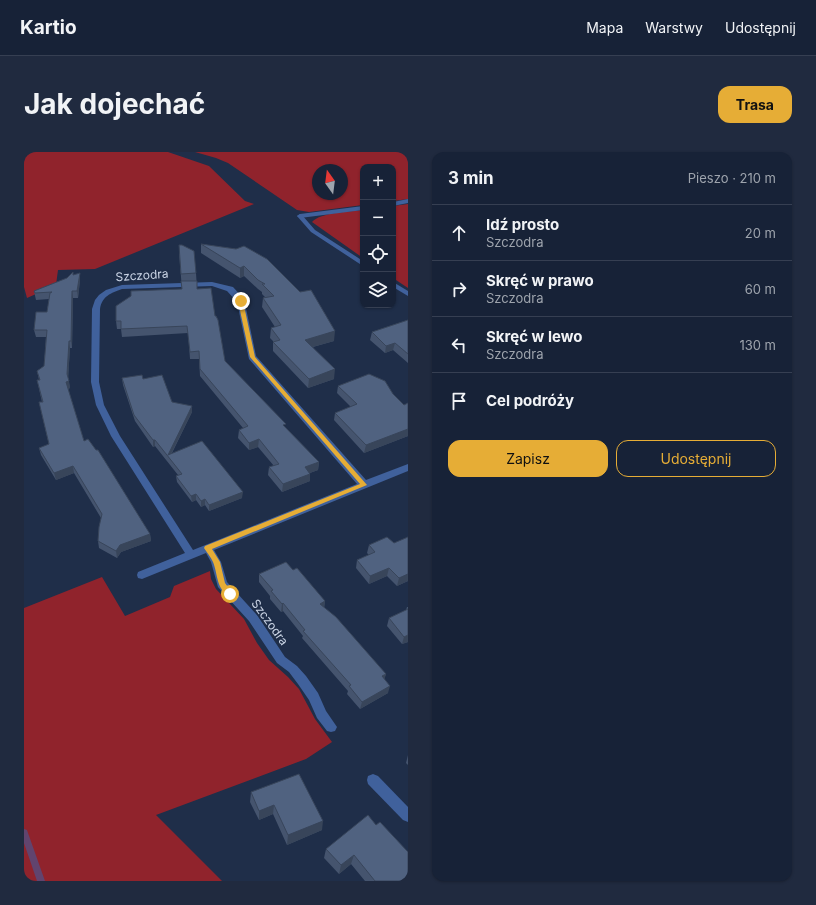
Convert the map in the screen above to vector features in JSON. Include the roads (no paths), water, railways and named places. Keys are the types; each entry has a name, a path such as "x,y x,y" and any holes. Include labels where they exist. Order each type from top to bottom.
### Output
{"street":[{"path":"300,216 313,231 360,262"},
{"name":"Szczodra","path":"191,555 116,436 100,405 95,382 96,309 98,299 108,291 122,287 212,284 230,289 241,301 252,357 364,485"},
{"path":"396,286 408,294"},
{"path":"142,575 408,467"},
{"name":"Szczodra","path":"208,548 216,562 222,584 253,618 281,660 293,669 302,680 314,697 321,714 331,727"},
{"path":"373,780 408,816"}],"lane":[{"path":"396,204 408,202"},
{"path":"300,216 360,208"}],"waterway":[{"path":"24,833 41,881"}]}
